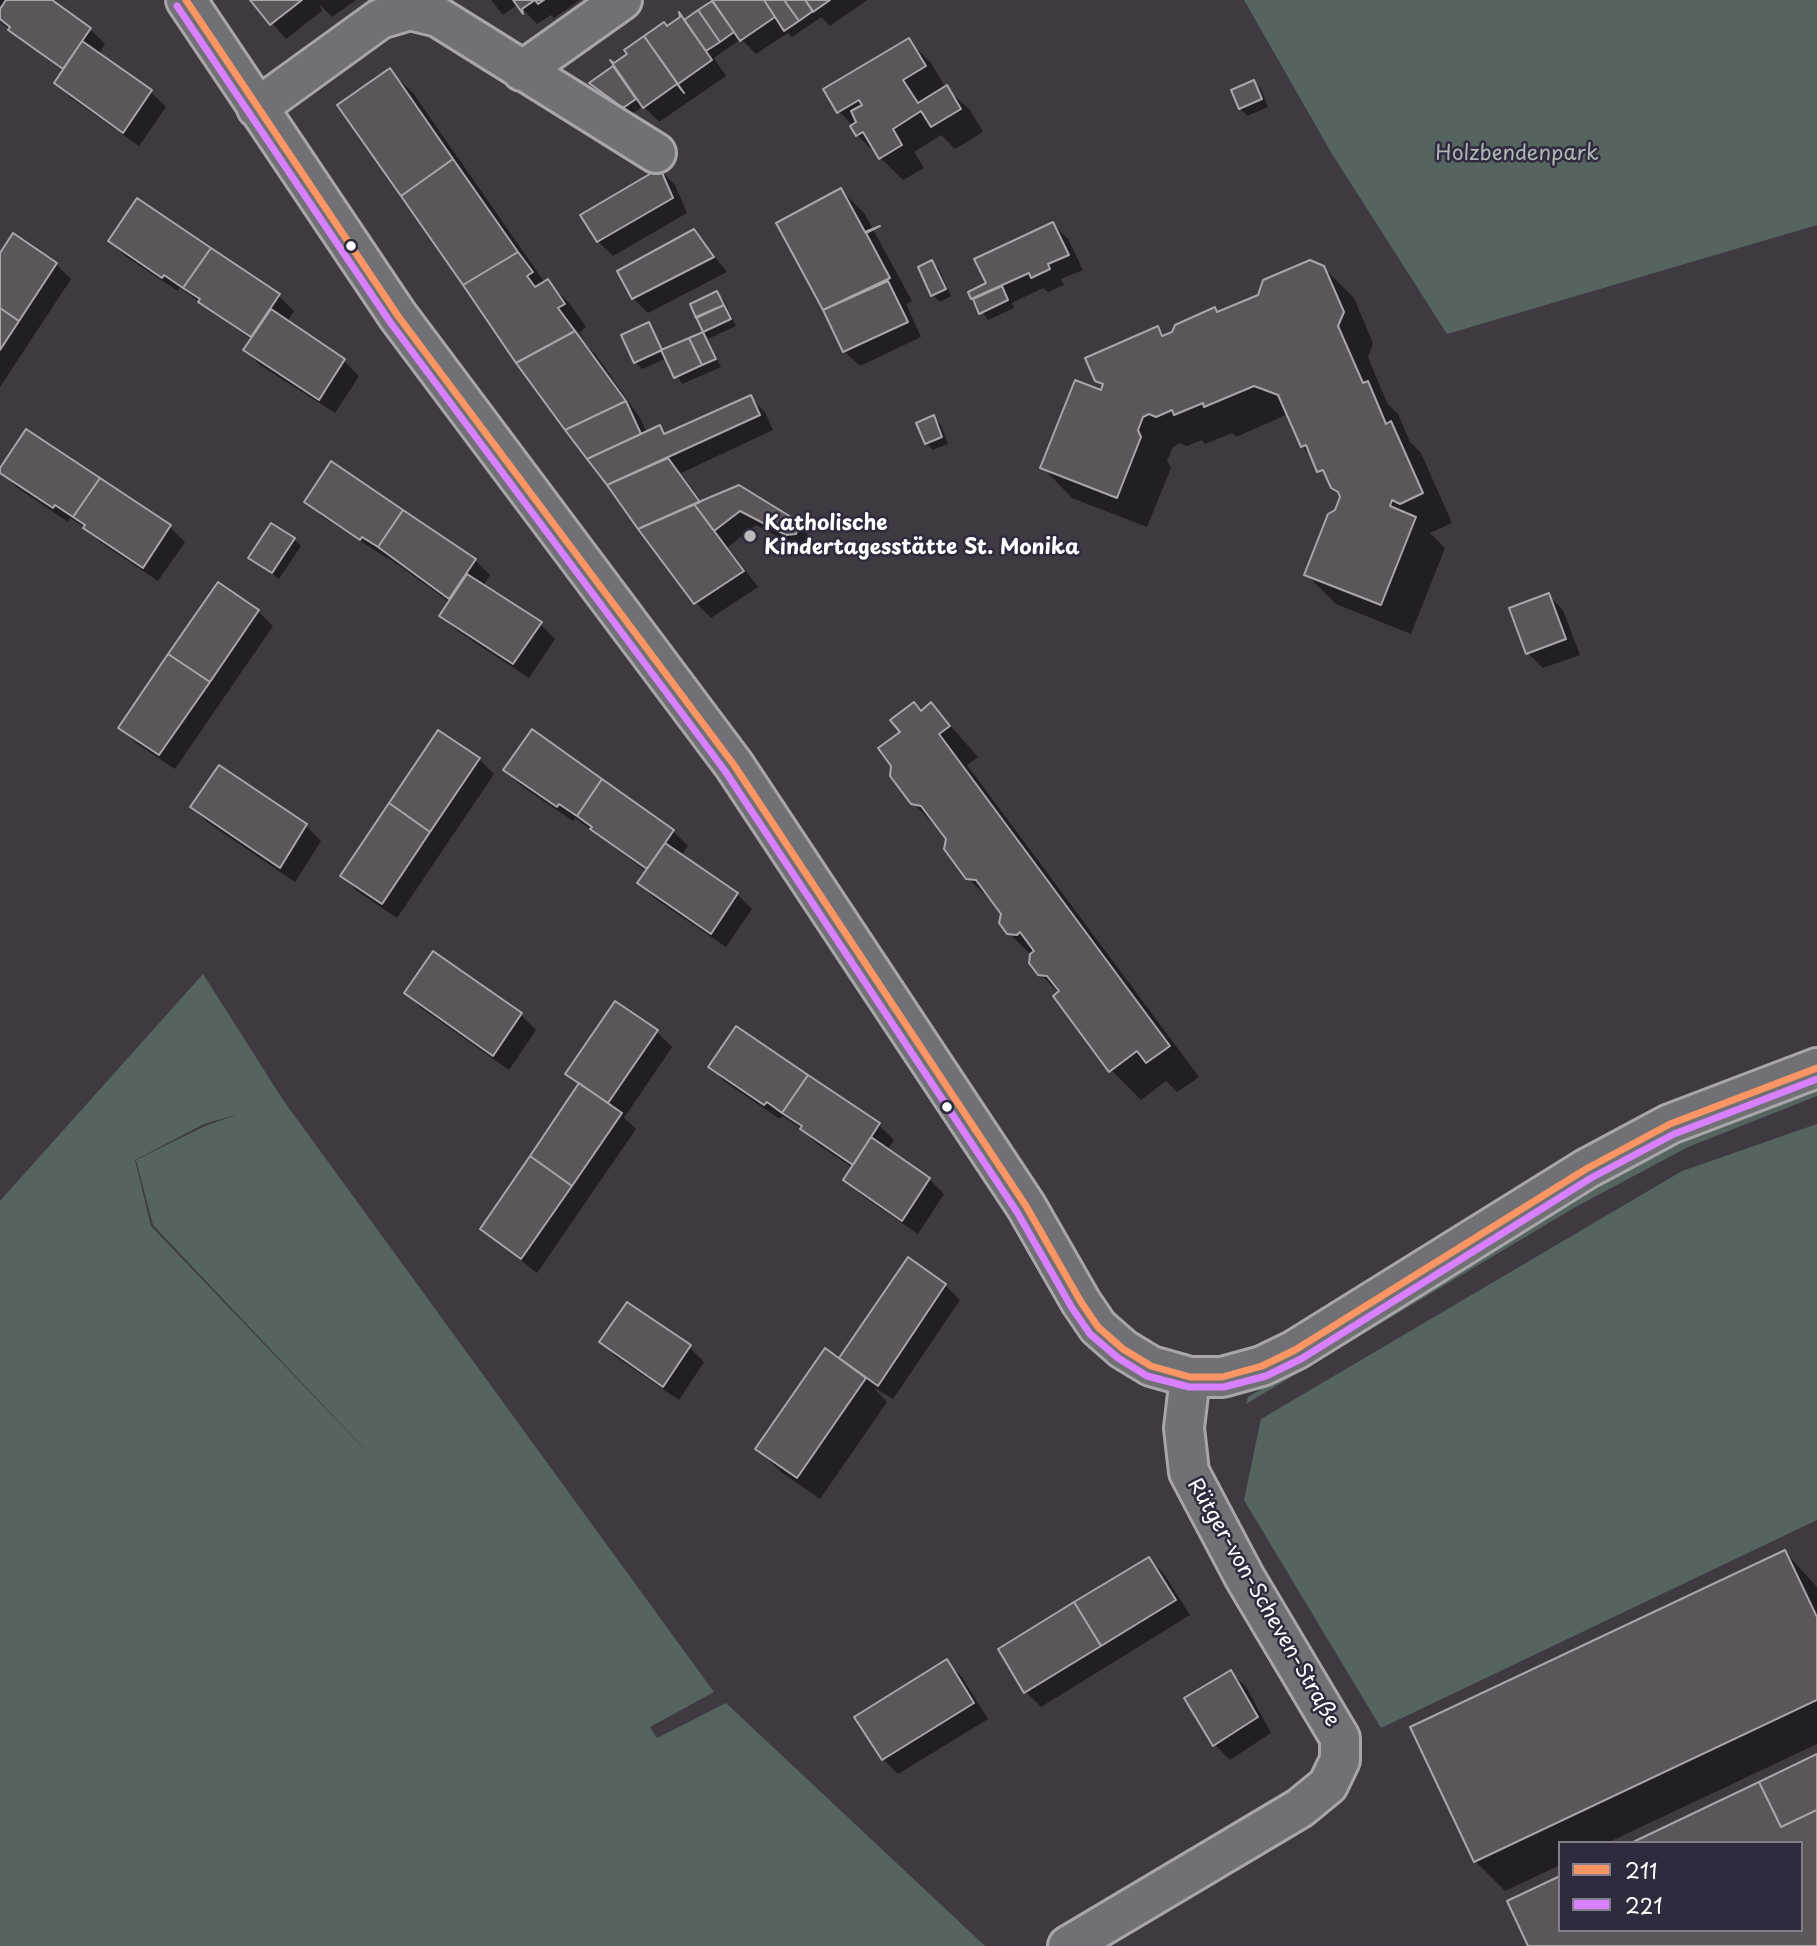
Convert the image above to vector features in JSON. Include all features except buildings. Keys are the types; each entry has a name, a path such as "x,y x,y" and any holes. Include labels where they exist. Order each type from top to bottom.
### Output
{"street":[{"path":"186,0 398,316 741,775 1013,1186 1098,1326 1123,1349 1151,1366 1190,1377 1222,1377 1262,1366 1295,1350 1586,1169 1670,1124 1817,1068"},
{"path":"522,71 622,0"},
{"path":"257,108 380,19 410,10 438,18 656,153"},
{"name":"Rütger-von-Scheven-Straße","path":"1068,1946 1300,1808 1328,1785 1340,1760 1340,1738 1239,1567 1189,1472 1184,1428 1190,1377"}],"green space":[{"name":"Holzbendenpark","path":"1244,0 1817,0 1817,225 1447,334 1332,154"},
{"path":"203,974 283,1100 714,1692 650,1727 657,1738 726,1703 985,1946 0,1946 0,1201","holes":["239,1114 205,1126 136,1160 153,1225 392,1478 151,1226 135,1160 204,1124"]},
{"path":"1817,1086 1817,1096 1688,1147 1572,1209 1246,1404 1248,1397 1603,1182 1733,1118"},
{"path":"1817,1124 1817,1520 1381,1728 1244,1500 1261,1419 1682,1171"}],"transit line":[{"name":"211","path":"186,0 398,316 734,765 1026,1206 1081,1302 1098,1327 1123,1349 1151,1366 1190,1377 1222,1377 1262,1366 1295,1350 1586,1169 1670,1124 1817,1068"},
{"name":"221","path":"177,6 390,322 725,771 1017,1212 1072,1308 1090,1334 1118,1358 1147,1376 1189,1387 1224,1387 1266,1376 1301,1359 1591,1178 1674,1134 1817,1079"}],"place":[{"name":"Katholische Kindertagesstätte St. Monika","path":"750,536"}]}
